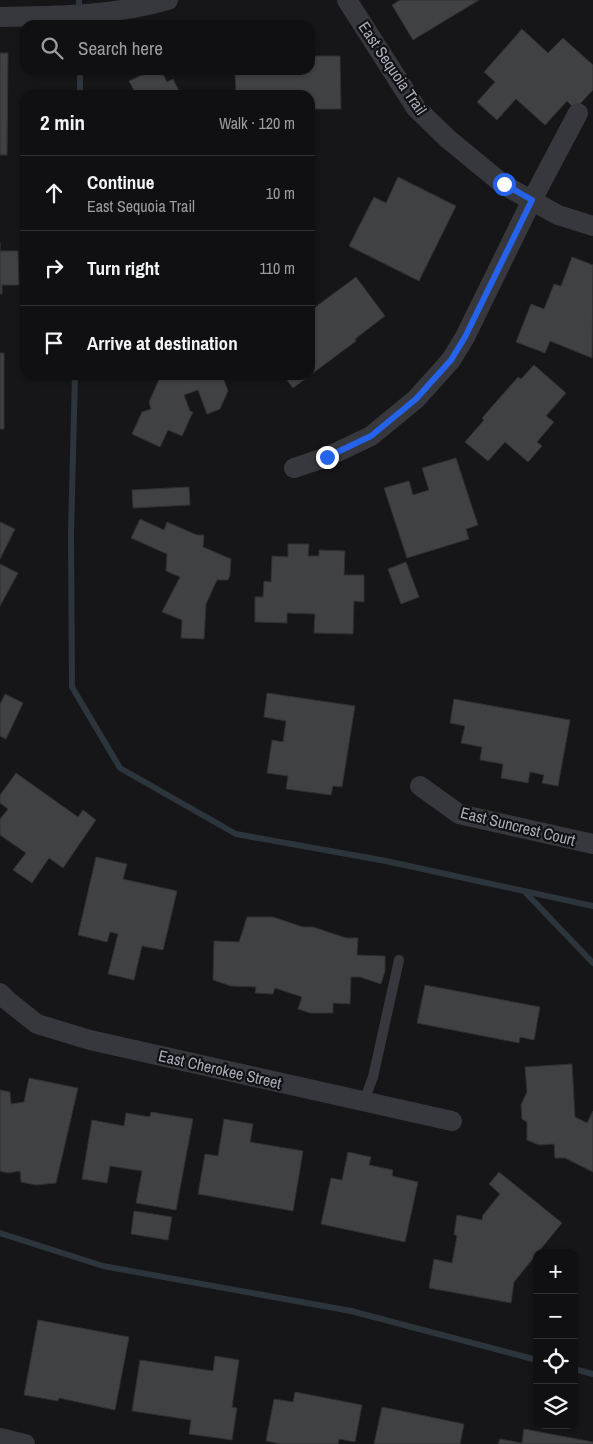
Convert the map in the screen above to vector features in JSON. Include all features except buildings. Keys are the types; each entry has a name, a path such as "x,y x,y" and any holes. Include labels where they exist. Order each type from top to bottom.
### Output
{"street":[{"path":"0,17 61,16 101,12 150,5 168,0"},
{"name":"East Sequoia Trail","path":"347,0 416,108 448,139 504,184 558,215 593,226"},
{"path":"294,468 327,457 371,436 416,399 445,367 465,337 532,200 578,113"},
{"name":"East Suncrest Court","path":"420,786 459,814 593,844"},
{"name":"East Cherokee Street","path":"2,1001 37,1024 90,1040 452,1120"},
{"path":"0,1438 25,1444"}],"lane":[{"path":"364,1102 373,1077 399,960"}],"waterway":[{"path":"79,0 79,20"},
{"path":"80,75 80,90"},
{"path":"75,380 71,533 72,687 120,768 236,834 386,861 593,906"},
{"path":"525,892 593,963"},
{"path":"0,1233 103,1266 351,1311 533,1359"},
{"path":"578,1370 593,1374"}],"route":[{"path":"327,457 371,436 416,399 451,360 465,337 532,200 504,184"}]}
